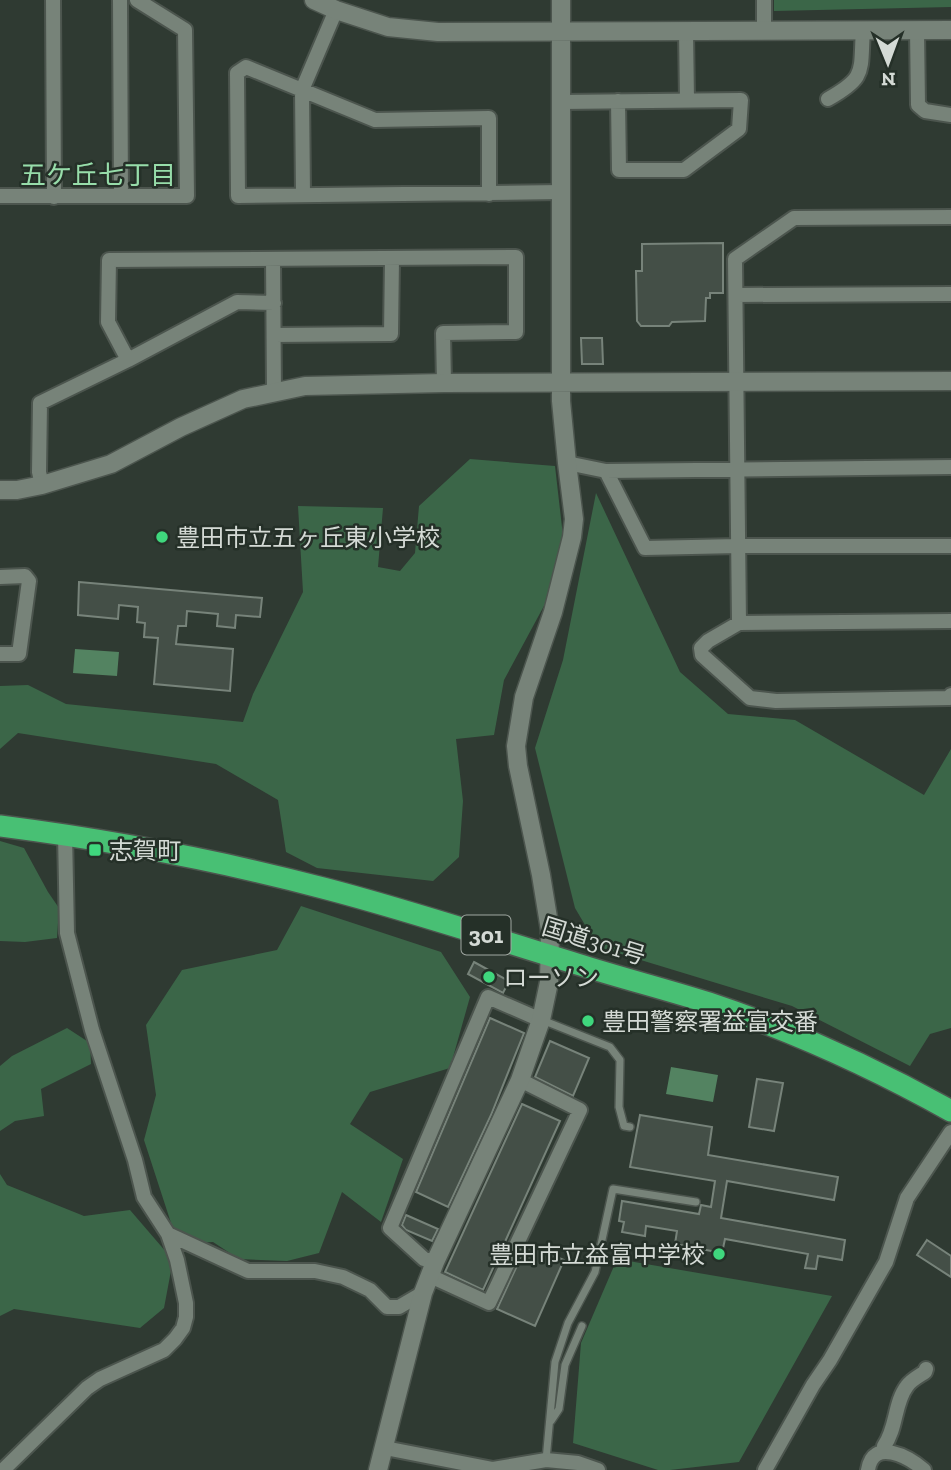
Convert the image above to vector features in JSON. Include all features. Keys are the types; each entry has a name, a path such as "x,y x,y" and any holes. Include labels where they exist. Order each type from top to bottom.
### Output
{"highway":[{"name":"国道301号","path":"0,826 137,846 321,888 550,955 709,1003 788,1032 900,1082 951,1111"}],"street":[{"path":"53,0 54,197"},
{"path":"120,0 121,196"},
{"path":"0,196 187,196 185,30 137,0"},
{"path":"314,0 388,27 438,32 951,30"},
{"path":"379,1470 429,1277 520,1080 541,1020 549,982 550,930 516,746 524,697 553,612 574,519 561,401 561,0"},
{"path":"764,0 764,30"},
{"path":"303,195 302,90 336,10"},
{"path":"828,99 851,85 857,78 861,70 863,30"},
{"path":"917,30 918,105 925,111 951,115"},
{"path":"686,31 687,100"},
{"path":"489,194 489,118 375,120 246,67 237,73 238,196 489,194 561,192"},
{"path":"561,102 618,101 687,100 741,100 739,129 684,170 619,170 618,101"},
{"path":"739,623 735,259 794,218 951,217"},
{"path":"128,360 108,322 109,260 516,257 516,332 443,333 444,383"},
{"path":"273,259 274,392"},
{"path":"274,335 391,334 392,259"},
{"path":"736,295 951,294"},
{"path":"42,485 39,471 40,403 237,302 274,303"},
{"path":"0,490 42,485 111,464 181,427 243,399 305,386 951,381"},
{"path":"566,463 606,471 951,467"},
{"path":"606,471 645,548 951,545"},
{"path":"0,577 25,576 29,581 19,654 0,654"},
{"path":"951,621 739,623 708,640 701,648 702,656 750,698 776,701 949,698 951,695"},
{"path":"3,1470 87,1388 100,1379 164,1350 183,1328 186,1317 186,1303 177,1260 168,1234 144,1197 135,1160 92,1030 67,933 65,834"},
{"path":"429,1277 424,1259 390,1228 488,997 541,1020"},
{"path":"429,1277 489,1303 580,1110 520,1080"},
{"path":"765,1470 886,1262 907,1198 951,1132"},
{"path":"168,1234 248,1271 315,1271 344,1278 370,1290 387,1307 398,1307 429,1277"},
{"path":"886,1452 884,1446 895,1423 901,1397 912,1380 926,1369"},
{"path":"385,1448 493,1469 546,1460 578,1463 598,1470"},
{"path":"868,1470 870,1461 876,1455 886,1452 905,1457 924,1470"}],"lane":[{"path":"541,1020 610,1047 620,1060 619,1107 624,1126 630,1127"},
{"path":"546,1460 555,1362 568,1323 594,1272 613,1189 696,1202"},
{"path":"549,1424 559,1409 565,1365 582,1326"}],"shaded area":[{"path":"774,0 951,0 951,7 774,11"},
{"path":"470,459 555,466 563,536 545,604 504,680 494,735 456,739 463,801 459,857 433,881 317,868 286,852 278,800 216,764 18,733 0,749 0,686 28,685 66,704 243,722 253,694 303,592 298,506 383,508 378,567 400,571 415,553 419,506"},
{"path":"596,493 680,672 728,714 795,720 924,795 951,749 951,1028 930,1034 910,1066 792,1006 598,947 575,908 535,748 563,660"},
{"path":"75,649 119,652 117,676 73,673"},
{"path":"0,841 24,848 59,908 57,938 25,942 0,941"},
{"path":"301,906 441,952 470,997 450,1068 370,1092 350,1124 403,1159 381,1222 342,1192 319,1253 287,1261 239,1259 213,1242 192,1243 172,1226 144,1140 156,1095 146,1025 182,970 277,950"},
{"path":"67,1028 90,1043 91,1064 41,1089 44,1116 15,1121 0,1131 0,1066 12,1056"},
{"path":"671,1067 718,1075 713,1102 666,1094"},
{"path":"0,1174 7,1185 84,1216 130,1210 173,1260 164,1308 140,1328 14,1309 0,1316"},
{"path":"617,1259 832,1296 739,1462 658,1470 573,1443 581,1343"}],"building":[{"path":"723,243 723,293 710,293 710,298 706,298 705,321 672,322 669,326 641,326 637,321 636,271 642,271 642,244"},
{"path":"581,338 602,338 603,364 582,364"},
{"path":"79,582 262,598 260,617 236,615 235,628 217,626 218,614 187,611 186,626 178,626 176,644 233,649 230,691 154,684 158,638 144,637 145,623 137,622 138,607 119,605 118,619 78,615"},
{"name":"ローソン","path":"474,962 509,981 503,993 468,974"},
{"path":"490,1018 524,1033 491,1115 448,1207 416,1192"},
{"path":"550,1041 589,1058 573,1096 535,1077"},
{"path":"757,1079 783,1083 774,1131 749,1127"},
{"path":"522,1104 560,1121 483,1290 445,1272"},
{"path":"640,1115 712,1127 708,1155 838,1177 834,1200 727,1181 721,1218 845,1240 842,1260 818,1256 816,1269 805,1268 808,1254 725,1239 722,1253 675,1244 677,1231 646,1226 645,1236 622,1232 624,1222 619,1221 622,1201 699,1214 701,1205 711,1207 715,1181 630,1167"},
{"path":"406,1215 438,1229 432,1241 406,1230 402,1225"},
{"path":"927,1240 951,1256 951,1277 917,1255"},
{"path":"527,1244 564,1260 535,1326 497,1309"}],"place":[{"name":"豊田市立五ヶ丘東小学校","path":"162,537"},
{"name":"志賀町","path":"95,850"},
{"name":"ローソン","path":"489,977"},
{"name":"豊田警察署益富交番","path":"588,1021"},
{"name":"豊田市立益富中学校","path":"719,1254"}],"district":[{"name":"五ケ丘七丁目","path":"98,175"}]}
